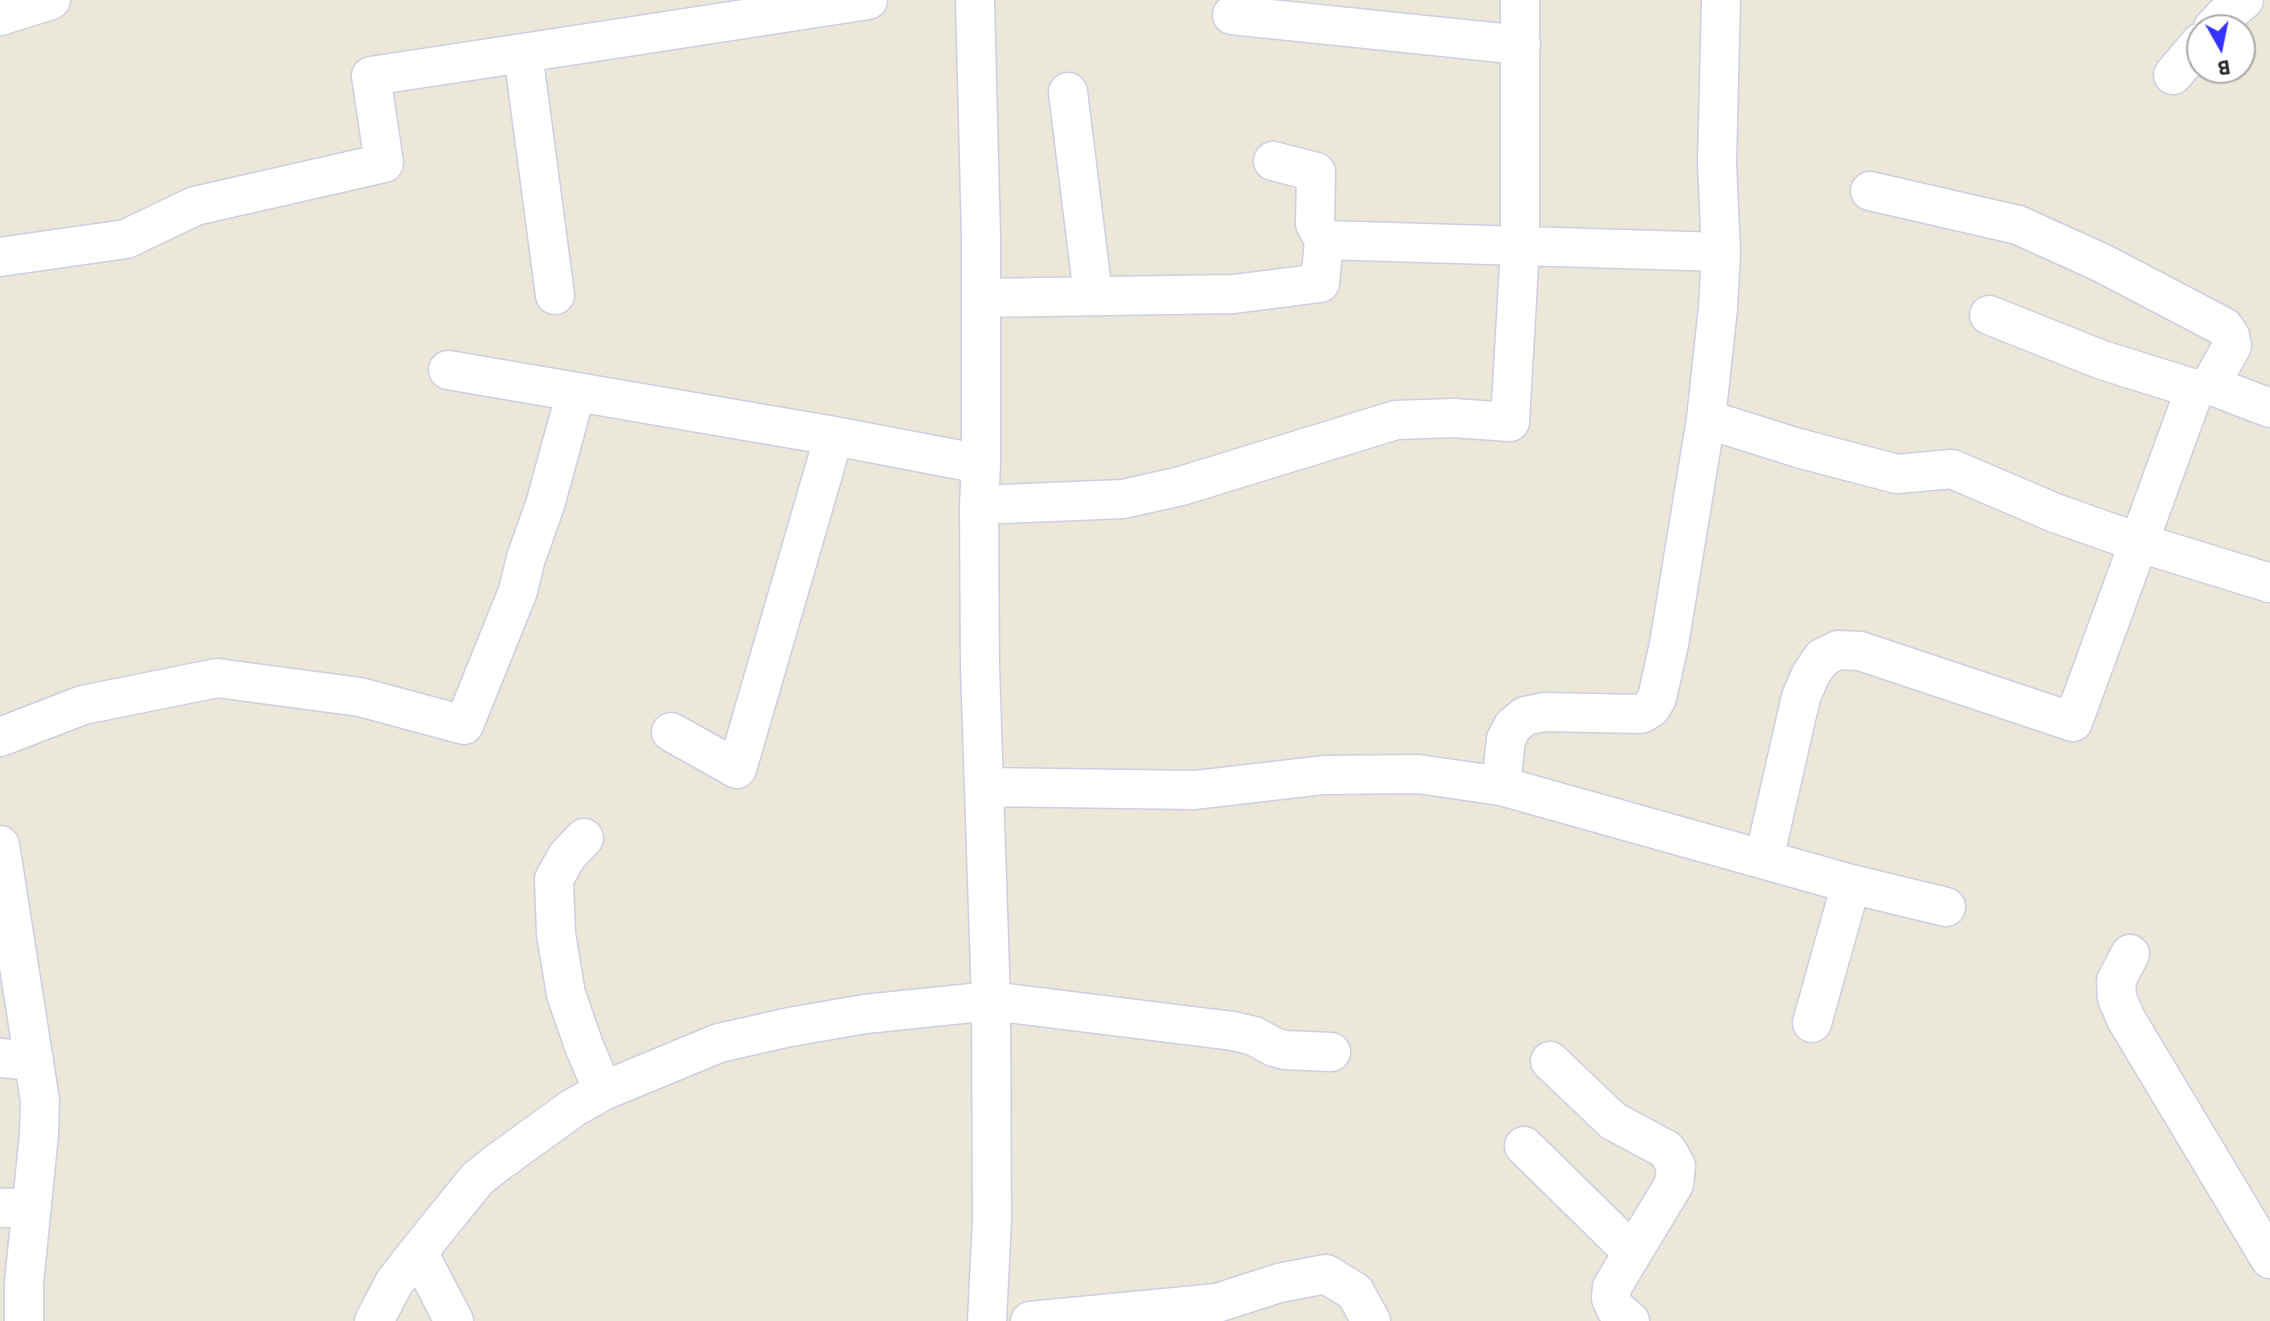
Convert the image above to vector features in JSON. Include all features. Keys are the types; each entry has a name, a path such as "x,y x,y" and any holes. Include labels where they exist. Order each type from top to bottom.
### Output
{"street":[{"path":"0,16 51,0"},
{"path":"0,257 126,239 195,206 384,163 371,76 868,0"},
{"path":"975,0 981,298 981,667 991,1001 992,1220 987,1321"},
{"path":"979,505 1123,499 1206,478 1396,420 1453,418 1510,422 1520,247 1520,0"},
{"path":"1500,786 1506,738 1513,726 1525,716 1544,712 1641,714 1651,708 1657,698 1669,643 1706,419 1718,308 1721,252 1717,163 1721,0"},
{"path":"2227,14 2244,0"},
{"path":"1232,15 1521,45"},
{"path":"523,53 555,295"},
{"path":"2173,75 2186,60"},
{"path":"1068,92 1093,295"},
{"path":"981,298 1234,294 1320,283 1324,240 1315,224 1316,172 1273,161"},
{"path":"1764,859 1801,697 1822,658 1838,650 1860,651 2073,722 2137,542 2202,387 2232,346 2224,327 2102,263 2018,225 1870,191"},
{"path":"1324,240 1721,252"},
{"path":"1989,315 2102,360 2270,408"},
{"path":"448,370 982,464"},
{"path":"0,737 83,705 216,678 360,697 464,725 518,591 576,392"},
{"path":"1706,419 1798,448 1897,474 1952,469 2055,513 2137,542 2270,583"},
{"path":"671,732 737,769 834,436"},
{"path":"985,787 1195,790 1324,775 1419,774 1500,786 1851,884 1946,907"},
{"path":"584,838 566,856 554,879 556,934 566,994 603,1091"},
{"path":"0,845 17,1059 40,1101 40,1119 16,1208 24,1283 24,1321"},
{"path":"1812,1023 1851,884"},
{"path":"2130,954 2116,981 2117,998 2126,1019 2270,1259"},
{"path":"374,1321 394,1283 477,1179 573,1108 603,1091 719,1043 865,1014 991,1001 1233,1031 1254,1035 1285,1050 1331,1052"},
{"path":"1550,1061 1613,1121 1667,1150 1676,1166 1674,1184 1612,1287 1611,1298 1615,1308 1630,1321"},
{"path":"1524,1146 1632,1252"},
{"path":"418,1252 454,1321"},
{"path":"1030,1321 1217,1303 1279,1283 1326,1274 1355,1292 1371,1321"}]}
